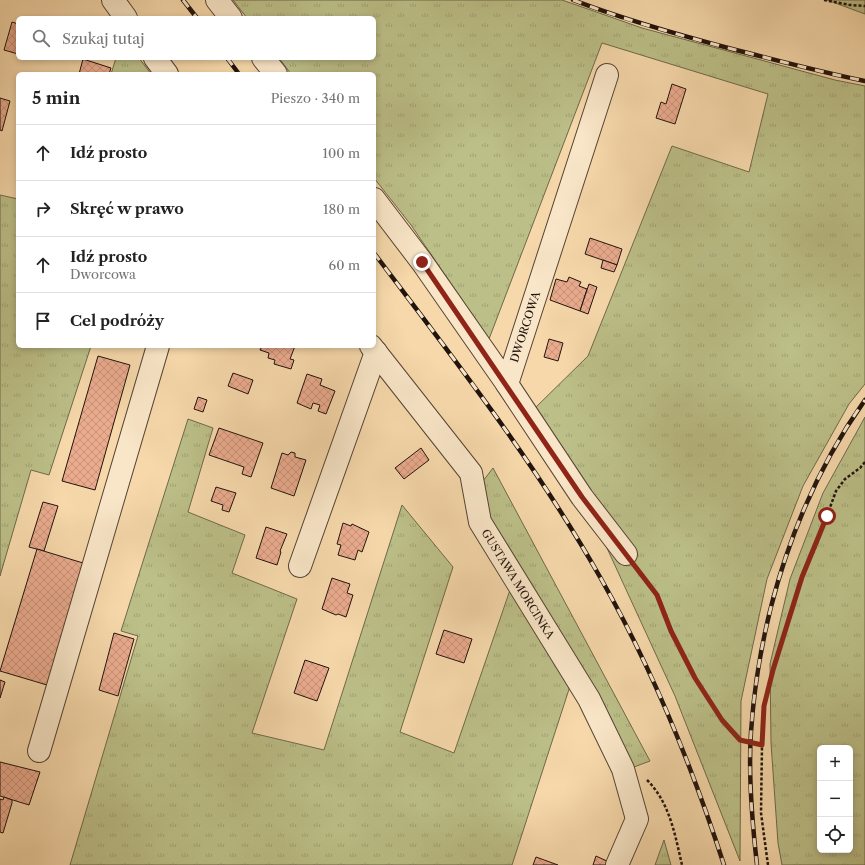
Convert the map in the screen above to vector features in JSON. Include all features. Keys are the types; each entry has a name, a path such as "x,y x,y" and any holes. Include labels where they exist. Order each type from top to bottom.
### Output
{"street":[{"path":"113,0 125,16"},
{"path":"217,0 229,16"},
{"path":"156,60 166,72"},
{"path":"265,60 274,72"},
{"name":"DWORCOWA","path":"506,384 607,75"},
{"name":"DWORCOWA","path":"376,202 422,262 506,384"},
{"path":"39,751 157,348"},
{"path":"300,566 373,349"},
{"name":"GUSTAWA MORCINKA","path":"373,349 471,473 480,522 589,699 623,769 637,819 617,865"},
{"path":"506,384 582,497 626,554"}],"path":[{"path":"824,0 865,6"},
{"path":"768,865 761,813 764,706 773,670 802,577 816,546 836,491 845,479 860,468 865,462"},
{"path":"626,554 657,595 671,631 695,678 722,720 740,740 762,745"},
{"path":"623,769 628,767 641,774 656,790 668,810 682,865"}],"green space":[{"path":"233,0 562,0 642,28 835,80 865,86 865,384 849,404 803,486 767,579 741,701 740,861 675,696 572,472 533,410 588,356 672,146 749,172 768,94 602,43 489,339 411,225 376,181 376,72 290,72 280,60 376,60 376,16 245,16"},
{"path":"827,0 865,0 865,14"},
{"path":"115,60 140,60 150,72 112,72"},
{"path":"0,195 16,199 16,348 90,348 49,475 31,470 0,576"},
{"path":"865,417 865,865 782,865 778,843 771,743 770,664 790,579 823,493"},
{"path":"188,419 213,428 188,512 245,535 232,573 297,599 252,733 324,750 402,505 453,567 400,732 454,753 511,587 466,503 493,468 650,761 618,773 572,680 512,865 70,865 138,636 121,631"},
{"path":"664,840 671,865 655,865"}],"building":[{"path":"12,22 16,23 16,53 4,50"},
{"path":"83,60 111,68 110,72 80,72"},
{"path":"672,84 686,89 675,124 656,118 661,102 666,104"},
{"path":"0,98 10,101 2,131 0,130"},
{"path":"590,238 622,249 617,265 585,254"},
{"path":"603,260 617,265 614,272 601,268"},
{"path":"569,277 581,282 579,286 587,289 580,311 550,300 556,279 567,282"},
{"path":"589,284 597,287 588,314 580,311"},
{"path":"549,339 563,343 558,361 544,357"},
{"path":"261,348 294,348 290,359 294,360 291,369 274,364 275,360 268,358 269,353 260,350"},
{"path":"98,356 130,365 95,490 62,481"},
{"path":"233,373 253,380 248,394 228,386"},
{"path":"307,374 322,379 320,385 335,391 326,414 318,411 320,405 313,403 311,409 297,403"},
{"path":"198,397 207,400 203,412 194,409"},
{"path":"219,428 263,443 251,477 242,474 244,467 209,455"},
{"path":"421,448 429,460 404,479 395,468"},
{"path":"291,452 295,453 295,457 306,460 294,496 271,488 282,453 288,455"},
{"path":"216,487 236,493 229,512 222,510 223,505 211,501"},
{"path":"43,502 58,506 44,551 29,547"},
{"path":"343,523 351,526 352,524 369,532 362,552 358,550 355,560 338,555 341,545 337,544"},
{"path":"266,527 287,534 280,551 277,565 256,558"},
{"path":"37,549 83,563 47,685 0,671"},
{"path":"332,578 350,584 347,593 353,595 346,617 338,614 336,615 322,609"},
{"path":"444,630 472,639 464,663 436,654"},
{"path":"114,633 134,639 118,696 99,690"},
{"path":"305,660 329,668 317,701 294,693"},
{"path":"0,680 5,682 0,698"},
{"path":"0,762 40,772 29,805 0,796"},
{"path":"4,797 12,800 12,803 3,833 0,832 0,799 3,800"},
{"path":"596,856 609,862 608,865 593,865"},
{"path":"536,857 558,865 533,865"}],"railway":[{"path":"183,0 195,16"},
{"path":"573,0 632,21 692,38 798,66 865,81"},
{"path":"228,60 238,72"},
{"path":"376,256 463,371 521,452 575,534 600,577 637,646 670,718 712,828 724,865"},
{"path":"757,865 751,798 750,765 755,688 763,644 773,601 801,516 841,437 865,400"}],"route":[{"path":"422,262 582,497 657,595 671,631 695,678 722,720 740,740 751,741 762,745 764,706 773,670 802,577 827,516"}]}
